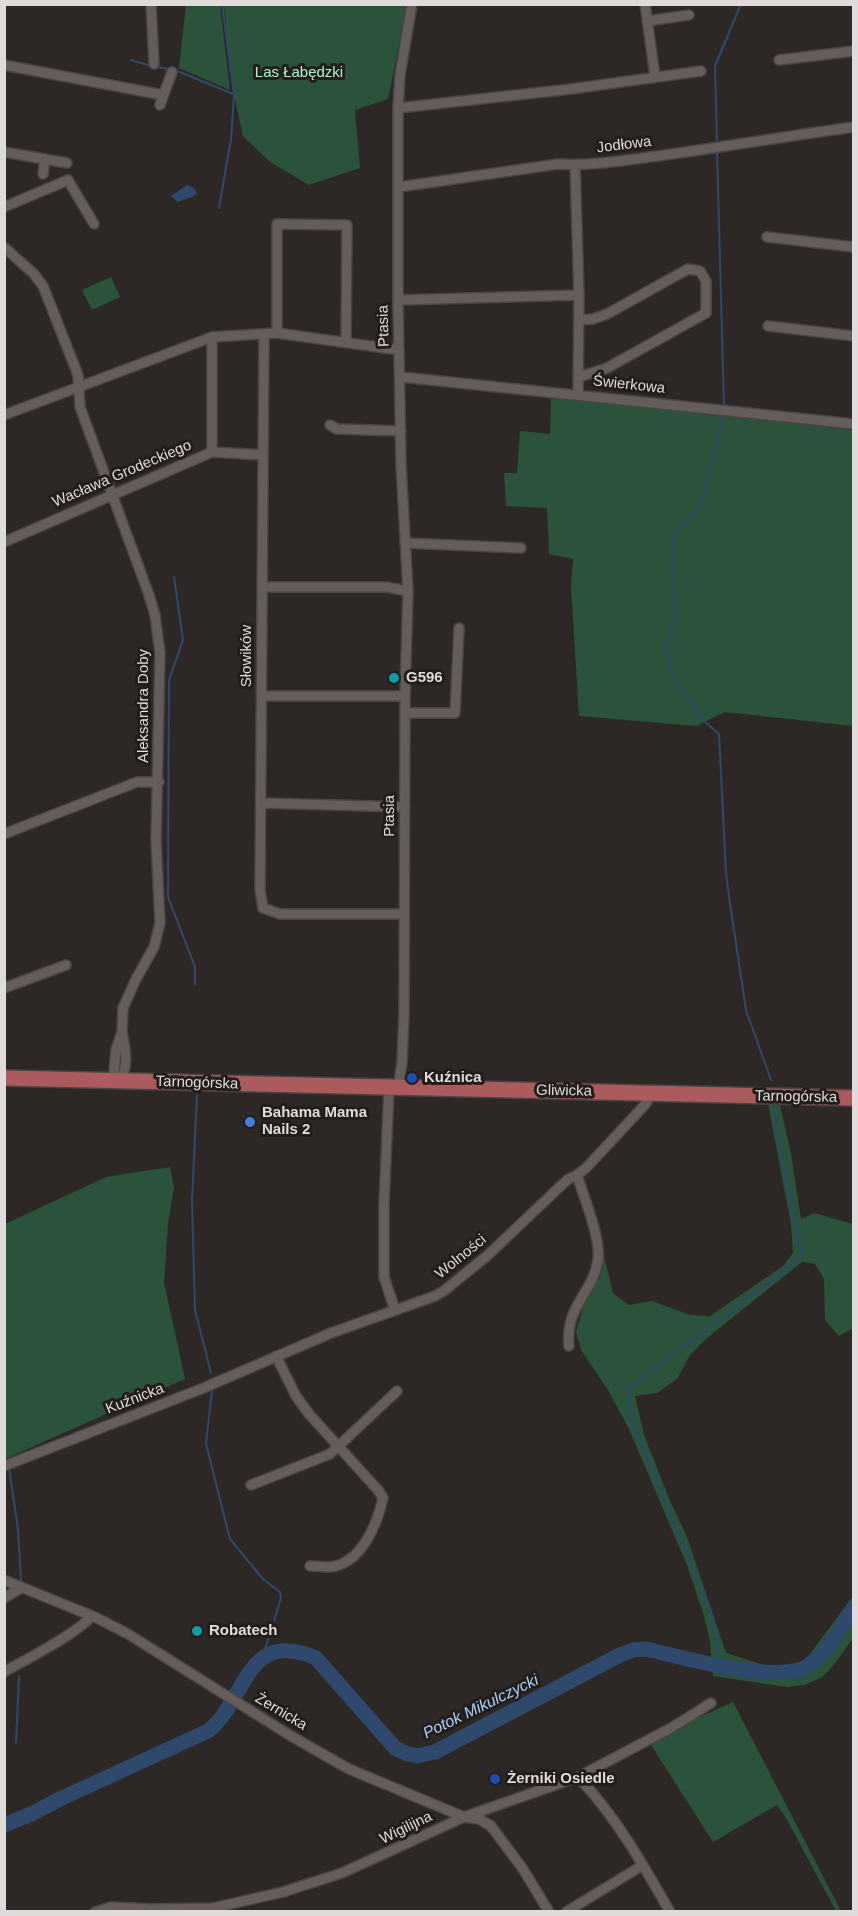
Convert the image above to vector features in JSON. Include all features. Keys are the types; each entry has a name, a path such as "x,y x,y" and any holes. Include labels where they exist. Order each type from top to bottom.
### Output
{"main road":[{"name":"Tarnogórska","path":"4,1078 393,1088"},
{"name":"Gliwicka","path":"393,1088 739,1095"},
{"name":"Tarnogórska","path":"739,1095 854,1098"}],"street":[{"path":"151,4 154,64"},
{"name":"Ptasia","path":"395,1310 384,1277 384,1204 393,1088 402,1063 404,914 408,591 399,350 398,108 400,75 412,4"},
{"path":"645,4 655,76"},
{"path":"647,21 689,15"},
{"path":"779,60 854,51"},
{"path":"4,65 163,94"},
{"path":"398,108 572,89 701,71"},
{"path":"160,105 172,72"},
{"name":"Jodłowa","path":"399,187 558,164 575,165 726,147 752,141 854,127"},
{"path":"4,152 67,163"},
{"path":"43,174 45,159"},
{"path":"575,165 579,295 578,395"},
{"path":"4,207 68,180 94,224"},
{"path":"277,333 278,224 347,225 346,342"},
{"path":"767,237 854,247"},
{"name":"Aleksandra Doby","path":"4,247 34,274 43,286 76,368 80,386 80,407 141,573 157,624 160,653 156,840 160,923 154,947 128,994 123,1008 125,1072 120,1080"},
{"name":"Świerkowa","path":"579,320 593,319 607,314 688,269 700,271 706,281 706,313 607,368 579,377"},
{"path":"398,300 579,295"},
{"path":"768,326 854,336"},
{"path":"4,415 212,337 277,333 399,350"},
{"name":"Słowików","path":"264,334 260,890 263,908 280,914 404,914"},
{"name":"Wacława Grodeckiego","path":"4,542 212,452 212,337"},
{"name":"Świerkowa","path":"401,377 854,424"},
{"path":"330,425 337,429 401,431"},
{"path":"212,452 263,455"},
{"path":"405,543 521,548"},
{"path":"263,587 386,587 408,591"},
{"path":"405,713 455,713 459,628"},
{"path":"262,696 405,696"},
{"path":"4,834 137,782 159,782"},
{"path":"261,803 405,807"},
{"path":"4,988 66,965"},
{"name":"Wolności","path":"276,1356 446,1290 488,1256 567,1180 577,1175 642,1108 647,1102 648,1093"},
{"path":"569,1346 568,1332 573,1311 594,1276 598,1260 598,1246 577,1175"},
{"path":"276,1356 296,1396 337,1447 378,1490 382,1498 381,1506 366,1540 356,1553 343,1563 330,1567 310,1566"},
{"name":"Kuźnicka","path":"4,1466 195,1392 276,1356"},
{"path":"251,1485 330,1454 397,1390"},
{"name":"Żernicka","path":"4,1580 91,1616 154,1648 243,1706 350,1769 464,1817 479,1819 491,1826 523,1869 549,1911"},
{"path":"4,1598 21,1588"},
{"path":"4,1672 76,1630 91,1616"},
{"name":"Wigilijna","path":"95,1911 111,1907 214,1910 283,1892 342,1873 464,1817 579,1778 671,1728 711,1703"},
{"path":"579,1778 592,1791 643,1865 670,1911"},
{"path":"566,1911 643,1865"}],"green space":[{"path":"186,5 220,5 230,90 179,68"},
{"name":"Las Łabędzki","path":"224,5 407,5 388,99 355,110 360,168 309,185 270,162 243,136 232,86"},
{"path":"111,277 120,297 92,310 82,290"},
{"path":"551,397 853,430 853,726 725,712 696,726 579,716 571,586 573,559 549,554 547,508 506,506 504,473 517,473 520,431 550,434"},
{"path":"768,1104 780,1105 791,1154 801,1219 814,1213 853,1224 853,1328 839,1336 825,1320 824,1279 815,1264 802,1262 707,1338 690,1355 677,1379 657,1393 635,1396 644,1435 687,1537 726,1653 770,1667 796,1667 810,1654 853,1596 853,1638 833,1666 821,1678 804,1685 787,1687 713,1676 710,1641 687,1565 629,1429 608,1390 581,1350 576,1332 583,1307 600,1277 604,1256 613,1293 629,1305 652,1301 690,1315 710,1316 783,1266 793,1253 791,1224"},
{"path":"170,1167 174,1187 168,1224 164,1282 185,1379 5,1459 5,1224 106,1177"},
{"path":"733,1702 841,1911 836,1911 777,1805 713,1842 651,1745 693,1720"}],"water":[{"path":"187,185 195,189 197,194 178,202 171,196"}],"waterway":[{"path":"219,208 231,139 234,95 222,4"},
{"path":"717,143 715,66 741,4"},
{"path":"131,60 151,66"},
{"path":"157,67 169,69"},
{"path":"175,70 233,94"},
{"path":"717,152 724,405"},
{"path":"723,417 701,507 674,534 672,580 677,611 666,645 673,677 705,722 719,734 729,897 746,1010 771,1080"},
{"path":"174,577 183,640 169,680 168,897 195,967 195,984"},
{"path":"197,1095 192,1201 195,1310 211,1373"},
{"path":"720,1664 719,1645 711,1612 632,1422 628,1388 780,1275 802,1255 773,1111"},
{"path":"212,1391 206,1443 230,1539 263,1579 280,1592 281,1598 262,1659"},
{"path":"9,1468 18,1529 21,1581"},
{"name":"Potok Mikulczycki","path":"4,1825 208,1731 221,1718 250,1672 261,1660 275,1652 293,1651 316,1658 395,1748 417,1756 435,1752 633,1650 646,1649 729,1668 753,1671 794,1671 808,1666 822,1654 854,1608"},
{"path":"16,1743 19,1676"}],"place":[{"name":"G596","path":"394,678"},
{"name":"Kuźnica","path":"412,1078"},
{"name":"Bahama Mama Nails 2","path":"250,1122"},
{"name":"Robatech","path":"197,1631"},
{"name":"Żerniki Osiedle","path":"495,1779"}]}
